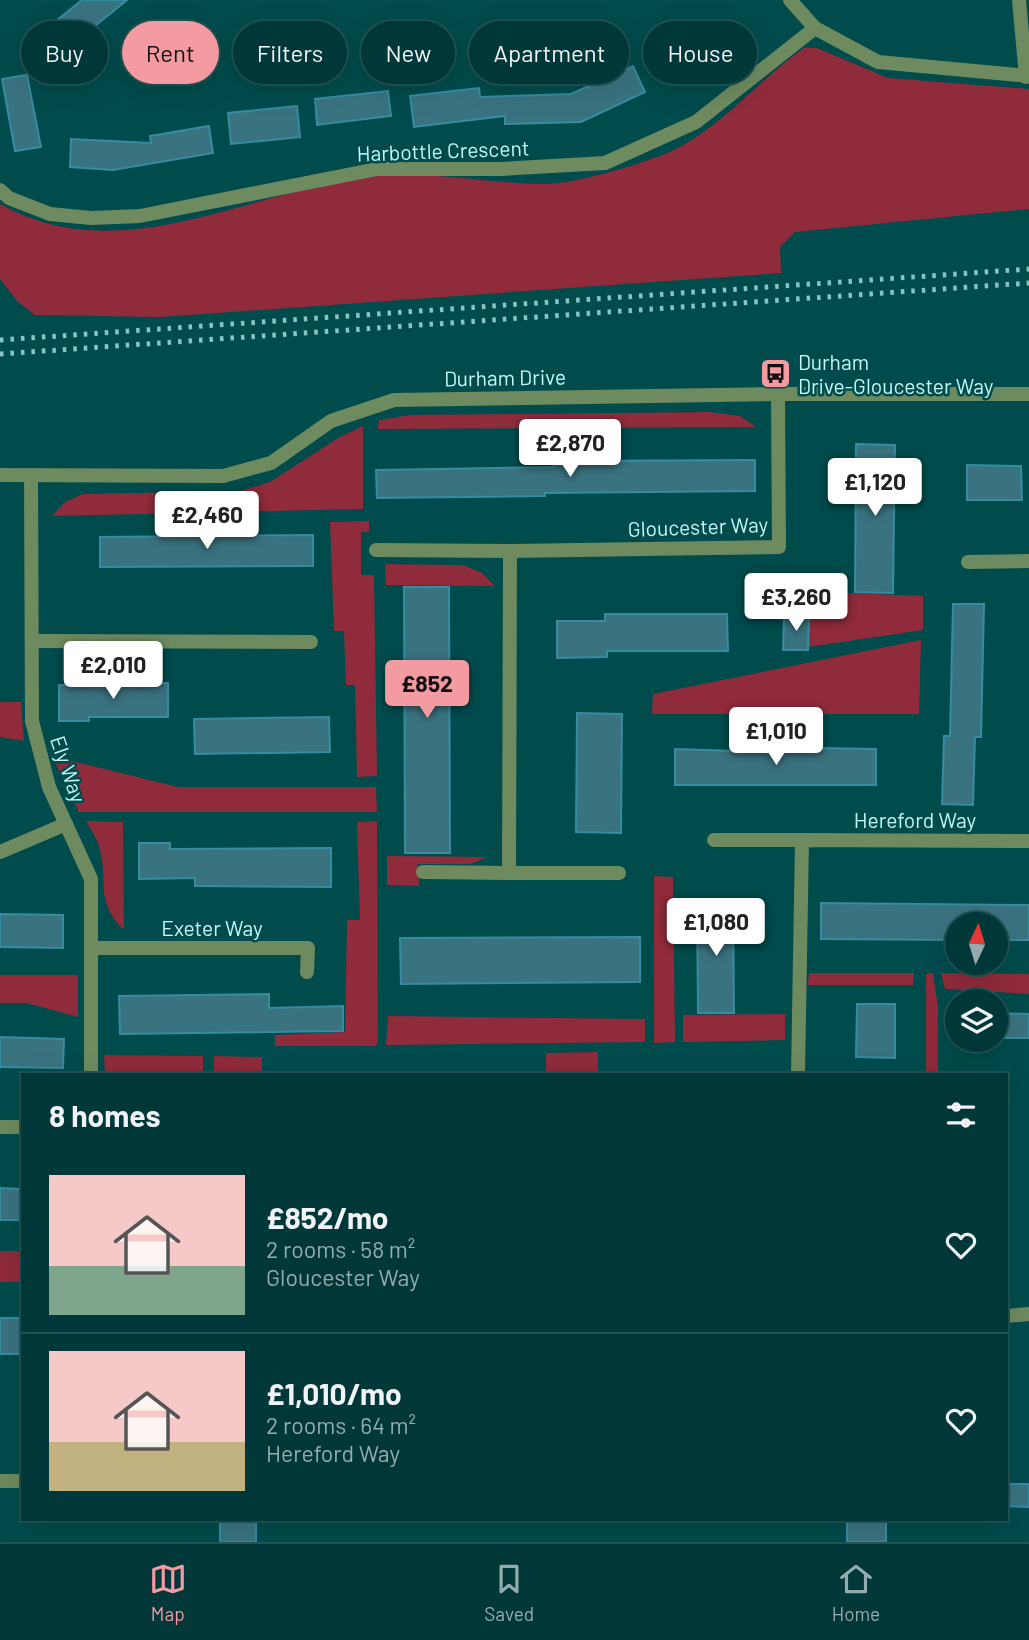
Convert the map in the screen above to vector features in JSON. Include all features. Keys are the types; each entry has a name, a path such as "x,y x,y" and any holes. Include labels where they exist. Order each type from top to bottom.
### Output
{"street":[{"path":"790,0 815,28 878,62 1027,76 1019,0"},
{"name":"Harbottle Crescent","path":"0,190 9,198 50,214 91,218 140,216 377,169 500,169 605,163 696,122 815,28"},
{"name":"Durham Drive","path":"0,475 223,476 271,463 331,421 394,400 778,394 1029,394"},
{"name":"Gloucester Way","path":"376,551 779,547 778,394"},
{"name":"Ely Way","path":"31,475 32,721 48,787 91,879 91,1073"},
{"path":"509,873 510,551"},
{"path":"968,562 1029,561"},
{"path":"33,641 311,642"},
{"name":"Ely Way","path":"0,852 66,824"},
{"name":"Hereford Way","path":"714,840 1029,841"},
{"path":"799,1073 802,840"},
{"path":"423,872 618,873"},
{"name":"Exeter Way","path":"91,948 308,948 307,972"},
{"path":"0,1127 21,1127"},
{"path":"1008,1316 1029,1314"},
{"path":"0,1482 21,1481"}],"shaded area":[{"path":"804,48 817,48 888,78 1029,89 1029,209 795,232 780,247 781,273 161,317 35,315 17,301 0,279 0,204 46,223 93,230 140,229 188,220 330,183 377,176 419,175 546,184 573,181 634,165 681,146 718,121"},
{"path":"710,412 740,416 756,427 378,429 379,420 411,415"},
{"path":"363,426 363,509 52,516 65,502 83,494 241,491 270,482 338,438"},
{"path":"369,521 369,532 361,532 361,575 374,575 377,776 357,777 355,685 346,685 344,631 334,631 330,522"},
{"path":"385,564 463,565 482,573 495,586 386,585"},
{"path":"772,590 923,596 923,630 808,647 810,615 785,613 785,602 771,602"},
{"path":"921,640 919,714 652,714 653,694"},
{"path":"0,702 21,702 24,741 0,737"},
{"path":"52,756 178,787 376,787 377,812 79,812"},
{"path":"86,821 123,822 124,930 108,908 101,854"},
{"path":"377,821 378,1042 376,1046 275,1046 275,1035 345,1032 347,920 360,920 357,822"},
{"path":"387,856 488,857 470,864 418,864 419,886 387,885"},
{"path":"654,876 673,877 675,1042 654,1043"},
{"path":"809,973 914,973 913,985 808,985"},
{"path":"933,973 938,1007 938,1073 926,1073 926,974"},
{"path":"941,973 1029,974 1029,994 1008,993 1008,989 945,989"},
{"path":"0,975 78,975 78,1017 27,1003 0,1003"},
{"path":"785,1014 785,1040 683,1042 683,1015"},
{"path":"388,1016 645,1019 645,1042 386,1045"},
{"path":"598,1052 598,1073 546,1073 546,1053"},
{"path":"104,1055 203,1056 203,1073 105,1073"},
{"path":"214,1056 262,1057 262,1073 214,1073"},
{"path":"0,1251 21,1251 21,1282 0,1282"}],"building":[{"path":"82,0 127,0 101,21 56,21"},
{"path":"633,66 645,92 581,122 505,124 505,116 414,127 410,96 479,88 480,97 571,94 593,84 629,84 629,68"},
{"path":"21,76 21,84 29,84 41,147 15,151 2,79"},
{"path":"388,91 391,116 317,125 315,99"},
{"path":"297,106 300,137 231,144 228,113"},
{"path":"209,126 213,153 113,170 70,167 71,139 151,143 150,136"},
{"path":"856,444 895,445 893,593 855,592"},
{"path":"755,460 755,491 377,498 376,470 554,467 554,461"},
{"path":"967,465 1021,466 1022,500 967,500"},
{"path":"313,535 313,566 100,567 100,537"},
{"path":"404,587 449,587 450,853 405,853"},
{"path":"953,604 984,604 981,737 975,737 973,805 942,804 944,736 950,736"},
{"path":"605,614 727,614 728,651 607,651 607,657 557,658 557,621 605,621"},
{"path":"784,616 809,617 808,650 783,650"},
{"path":"168,683 168,717 89,717 89,721 59,721 59,685"},
{"path":"577,713 622,714 621,833 576,832"},
{"path":"329,717 330,752 195,754 194,719"},
{"path":"675,749 737,751 876,749 876,785 675,785"},
{"path":"139,843 170,843 170,849 331,848 331,887 195,886 195,878 139,879"},
{"path":"697,903 733,903 734,1013 698,1013"},
{"path":"821,903 1029,905 1029,940 1008,940 1008,912 945,912 945,940 821,939"},
{"path":"0,914 63,915 63,948 0,947"},
{"path":"640,937 640,982 401,984 400,938"},
{"path":"269,994 269,1008 343,1006 343,1031 120,1034 119,996"},
{"path":"857,1004 895,1004 895,1058 856,1057"},
{"path":"1008,1013 1029,1014 1029,1038 1008,1038"},
{"path":"0,1037 64,1039 63,1068 0,1067"},
{"path":"0,1188 21,1189 21,1220 0,1220"},
{"path":"0,1318 21,1318 21,1354 0,1354"},
{"path":"1008,1484 1029,1484 1029,1507 1008,1506"},
{"path":"220,1521 256,1521 256,1542 220,1542"},
{"path":"847,1521 886,1521 886,1542 847,1542"}],"railway":[{"path":"0,340 1029,269"},
{"path":"0,354 1029,283"}],"place":[{"name":"Durham Drive-Gloucester Way","path":"775,373"}]}
